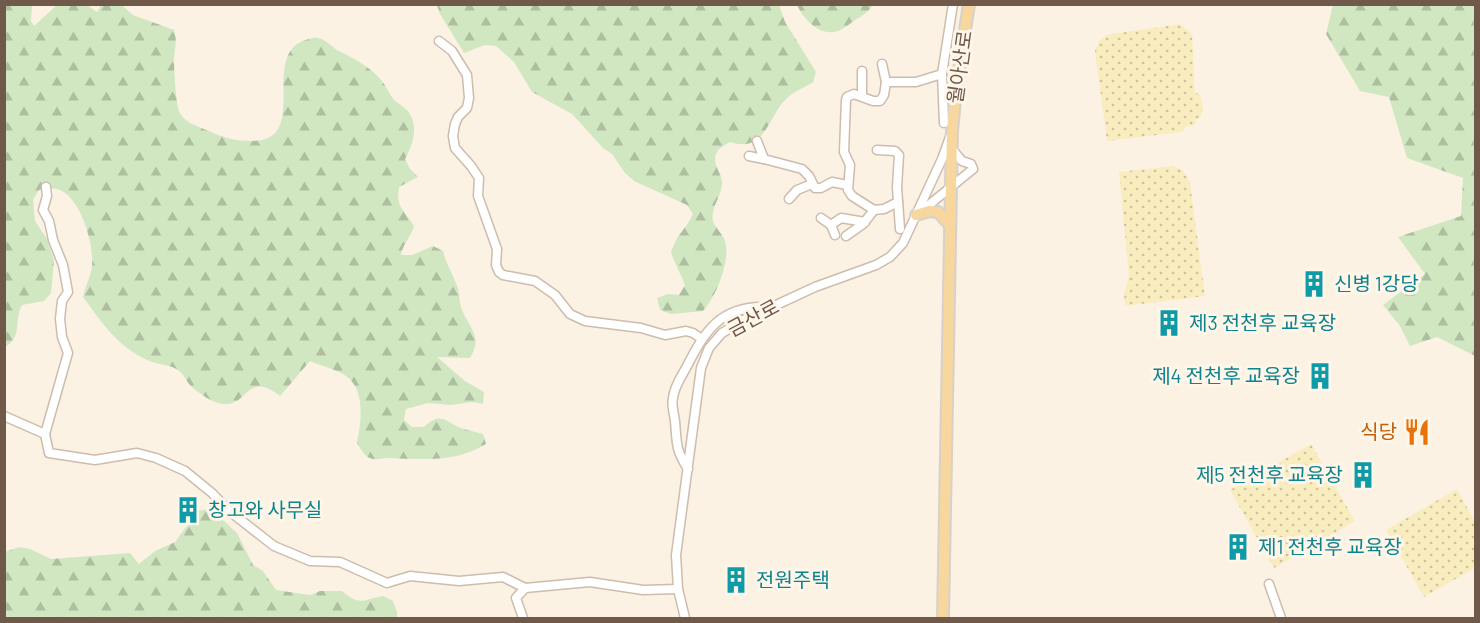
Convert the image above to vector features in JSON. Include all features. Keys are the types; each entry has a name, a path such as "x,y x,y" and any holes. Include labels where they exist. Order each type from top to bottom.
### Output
{"main road":[{"name":"월아산로","path":"942,618 952,130 969,4"},
{"path":"916,215 929,211 938,212 950,225"}],"street":[{"path":"944,123 942,74 953,4"},
{"path":"439,41 452,51 467,75 469,98 467,108 455,124 454,148 479,178 478,196 497,249 496,265 499,272 503,275 535,281 555,295 570,314 585,321 641,328 665,335 686,331 702,339"},
{"path":"874,210 852,196 847,185 850,169 844,152 846,100 850,95 880,101 884,95 886,82 882,64"},
{"path":"862,71 862,96"},
{"path":"886,82 916,82 942,74"},
{"name":"금산로","path":"685,618 678,589 676,555 701,368 709,348 722,333 769,308 890,257 903,243 942,159 952,130"},
{"path":"757,141 764,159"},
{"path":"916,215 973,169 971,164 962,161 952,149"},
{"path":"877,150 895,151 899,155 900,229"},
{"path":"749,156 802,169 809,176 812,184 818,188 832,182 847,185"},
{"path":"789,199 797,190 812,184"},
{"path":"45,187 47,196 43,210 49,220 53,240 63,265 68,292 62,301 60,319 62,337 68,353 45,434 49,453 95,460 136,453 156,458 185,471 212,492 228,510 274,546 310,561 340,562 387,582 410,576 459,581 503,577 525,588 590,582 643,590 678,589"},
{"path":"846,236 865,222 874,210 898,202"},
{"path":"821,218 831,225 835,235"},
{"path":"831,225 840,218 865,222"},
{"path":"688,469 677,450 672,397 702,339 720,318 730,312 750,308 769,308"},
{"path":"4,416 45,434"},
{"path":"1269,584 1281,618"},
{"path":"523,618 516,598 525,588"}],"green space":[{"path":"5,5 32,5 31,21 34,26 57,5 87,5 97,12 101,5 122,5 133,15 174,30 176,38 175,87 181,115 196,126 235,140 252,141 270,137 279,127 283,112 286,60 294,47 309,39 323,40 373,71 384,83 394,100 409,113 414,127 412,143 405,159 410,169 418,177 399,187 398,199 414,226 401,255 412,255 433,246 443,251 459,292 462,310 474,333 475,344 470,358 437,357 465,381 484,392 483,404 428,403 406,409 404,420 412,427 424,427 435,419 444,419 464,429 483,434 486,444 475,450 450,457 370,458 357,443 360,407 357,390 346,376 310,361 280,396 261,387 254,388 232,403 220,404 207,398 192,387 178,370 147,360 118,341 83,297 92,266 89,236 75,204 57,189 39,190 33,200 35,221 47,239 54,260 51,293 44,301 22,305 14,339 5,347"},
{"path":"437,5 779,5 785,22 816,72 813,82 785,100 758,139 742,144 730,142 717,152 715,162 722,185 712,216 714,224 725,241 726,258 717,288 703,311 671,314 660,310 657,298 668,294 679,295 685,285 671,253 693,214 687,205 634,181 625,173 612,154 603,148 572,114 532,92 514,62 496,46 485,45 464,53"},
{"path":"797,5 873,5 865,14 845,28 827,32 811,24"},
{"path":"1333,5 1475,5 1475,356 1437,337 1410,346 1400,326 1383,305 1425,274 1398,237 1461,216 1463,178 1407,158 1389,97 1360,91 1326,34"},
{"path":"210,508 237,533 253,565 263,571 276,590 310,595 320,591 342,591 353,599 361,601 383,596 393,601 397,618 5,618 5,552 19,547 30,549 51,559 130,553 139,564 155,551 175,542 189,523 195,521 199,511"}],"sand":[{"path":"1180,24 1192,34 1195,93 1200,94 1203,108 1200,118 1196,119 1195,125 1185,127 1182,132 1107,141 1095,51 1099,41 1106,35"},
{"path":"1173,166 1184,172 1190,183 1205,296 1125,306 1124,294 1129,276 1119,172"},
{"path":"1311,444 1355,521 1274,568 1230,490"},
{"path":"1457,489 1475,522 1475,568 1424,597 1386,530"}],"place":[{"name":"신병 1강당","path":"1314,284"},
{"name":"제3 전천후 교육장","path":"1169,323"},
{"name":"제4 전천후 교육장","path":"1320,376"},
{"name":"식당","path":"1417,432"},
{"name":"제5 전천후 교육장","path":"1363,475"},
{"name":"창고와 사무실","path":"188,510"},
{"name":"제1 전천후 교육장","path":"1238,547"},
{"name":"전원주택","path":"736,580"}]}
